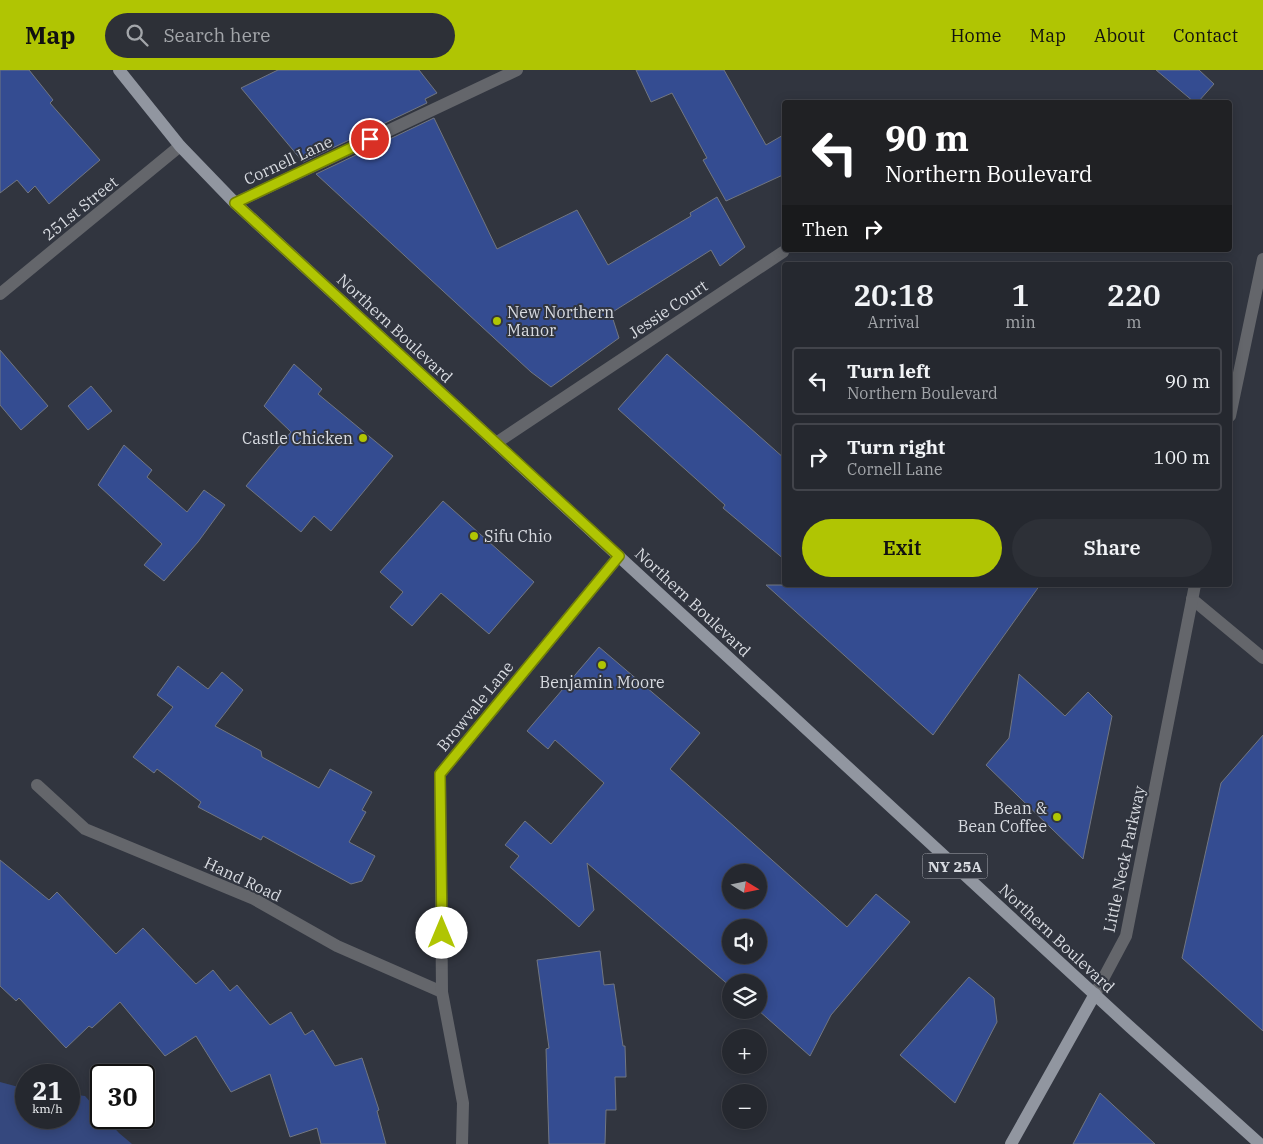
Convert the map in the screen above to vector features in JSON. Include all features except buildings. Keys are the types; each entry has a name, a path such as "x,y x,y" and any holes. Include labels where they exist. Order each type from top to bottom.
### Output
{"main road":[{"name":"Northern Boulevard","path":"119,70 180,146 235,203 1260,1144"},
{"name":"Little Neck Parkway","path":"1011,1144 1095,994"}],"street":[{"name":"Cornell Lane","path":"235,203 517,70"},
{"name":"251st Street","path":"0,294 180,146"},
{"name":"Jessie Court","path":"496,443 783,252"},
{"path":"1232,407 1263,260"},
{"name":"Browvale Lane","path":"462,1144 463,1103 442,992 440,774 619,556"},
{"name":"Little Neck Parkway","path":"1095,994 1128,931 1195,587"},
{"path":"1192,599 1263,658"},
{"name":"Hand Road","path":"37,785 85,829 254,899 336,946 442,992"}],"shaded area":[{"path":"0,1082 15,1086 15,1129 80,1129 80,1095 85,1096 90,1102 90,1129 115,1129 132,1144 0,1144"}],"place":[{"name":"New Northern Manor","path":"497,321"},
{"name":"Castle Chicken","path":"363,438"},
{"name":"Sifu Chio","path":"474,536"},
{"name":"Benjamin Moore","path":"602,665"},
{"name":"Bean & Bean Coffee","path":"1057,817"}],"route":[{"path":"370,139 235,203 619,556 440,774 442,933"}]}
